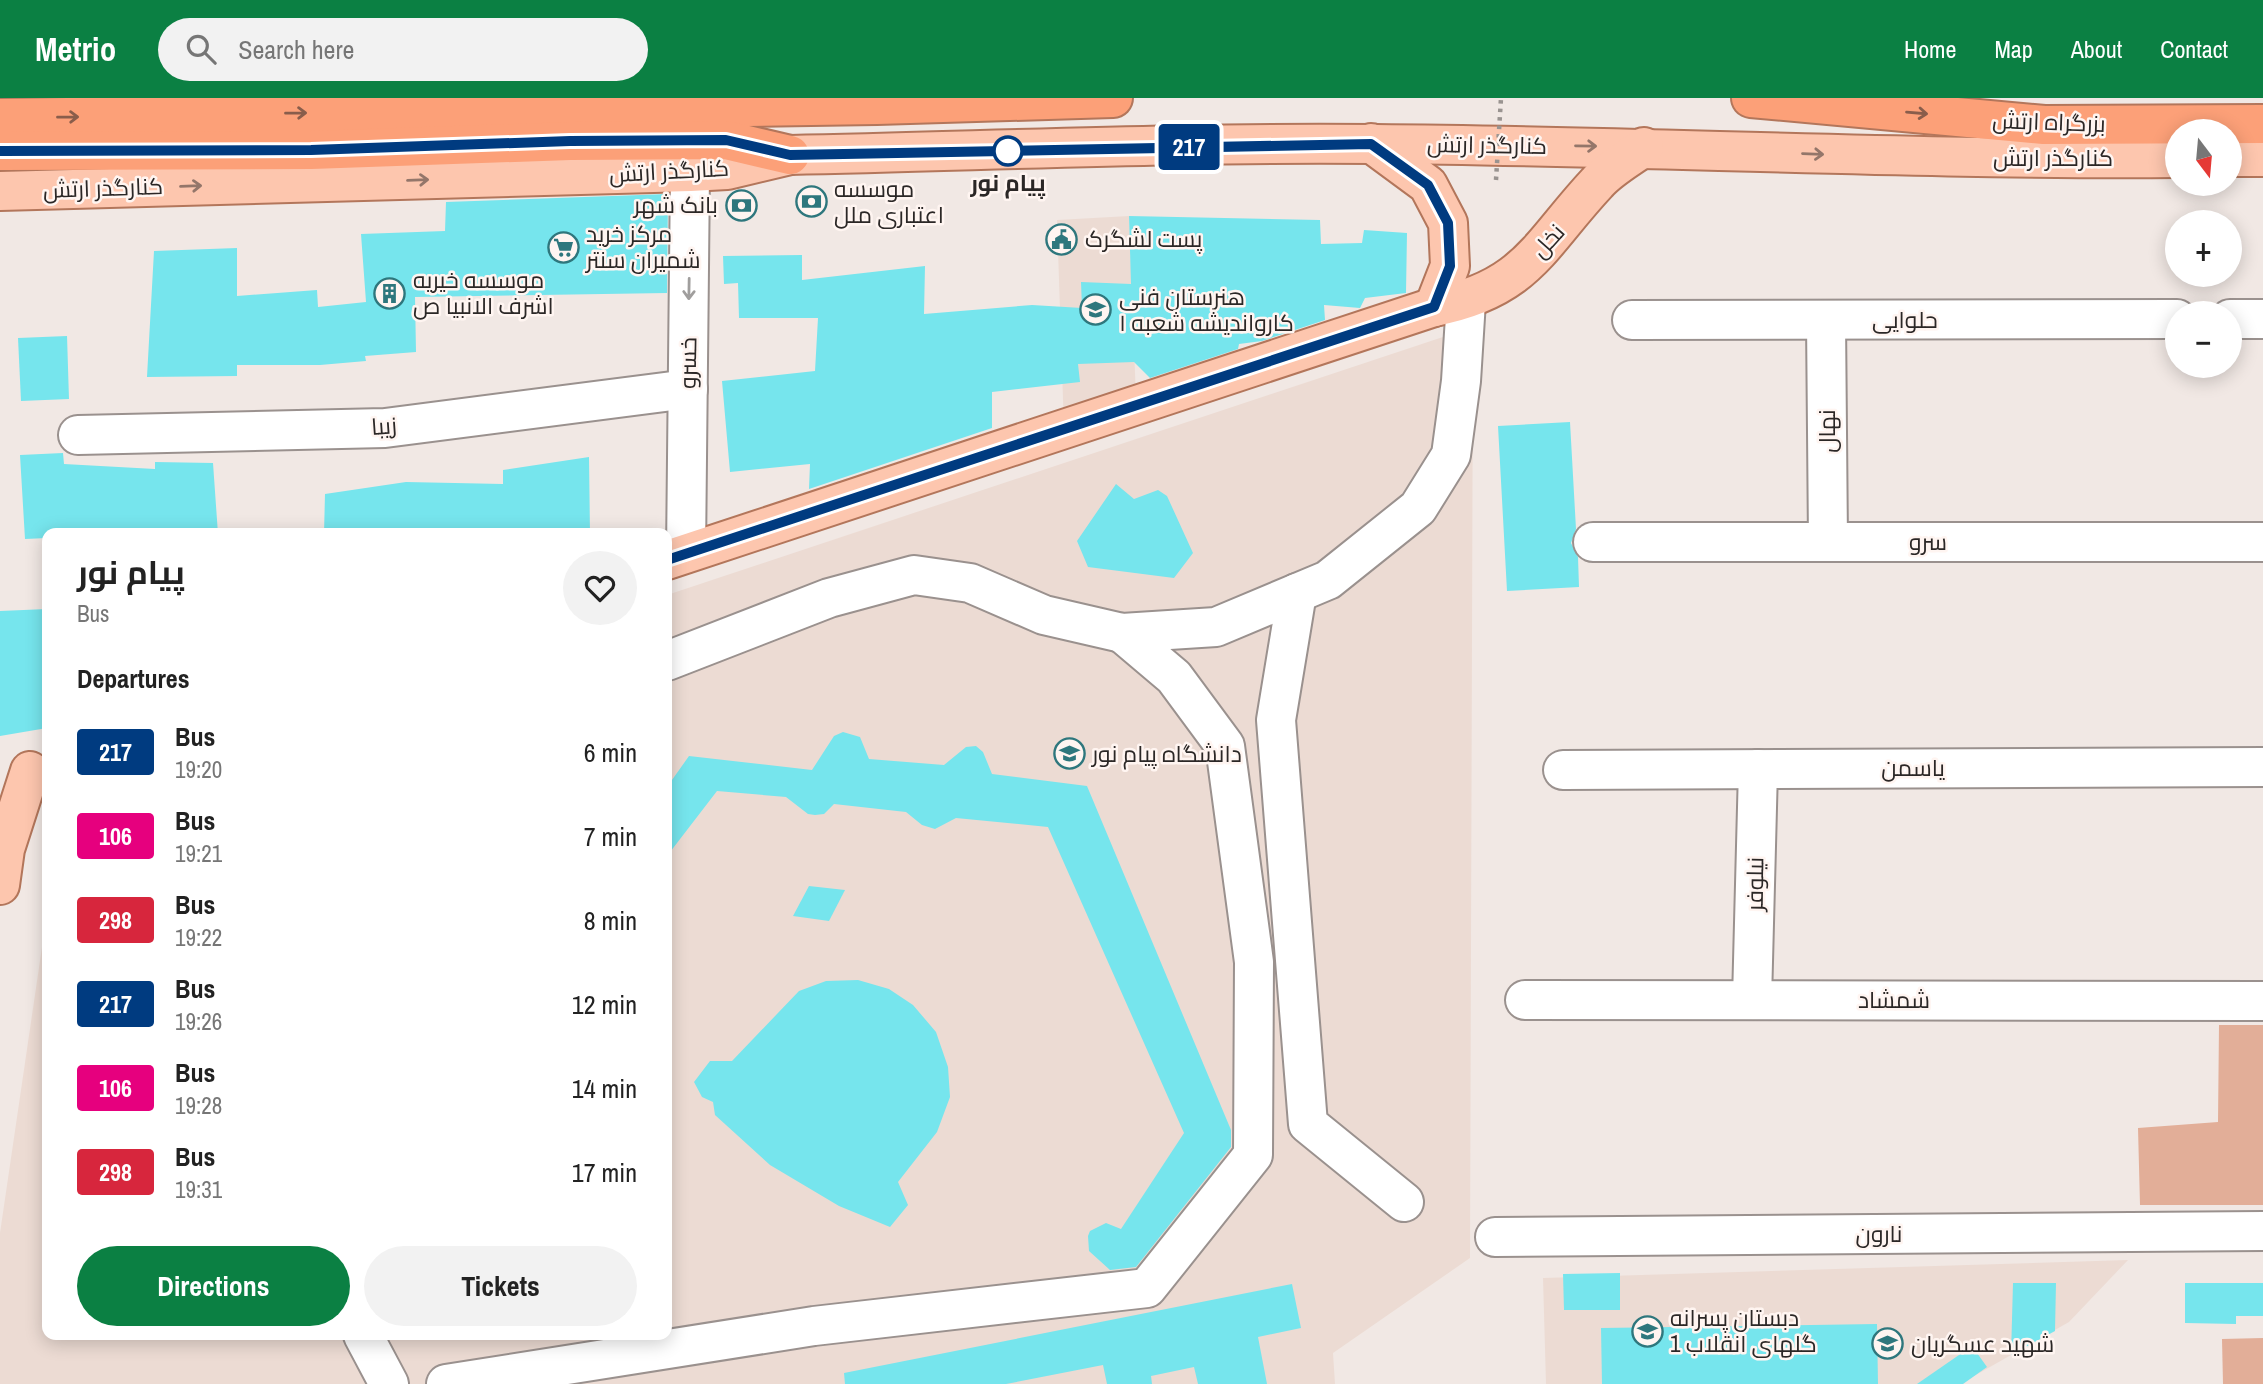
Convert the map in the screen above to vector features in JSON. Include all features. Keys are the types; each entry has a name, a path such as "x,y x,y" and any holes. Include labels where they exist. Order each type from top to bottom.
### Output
{"highway":[{"path":"0,118 877,105 1113,98"},
{"name":"بزرگراه ارتش","path":"1751,98 2044,125 2253,134"},
{"path":"0,151 311,150 570,141 726,140 790,155"}],"main road":[{"name":"کنارگذر ارتش","path":"0,191 690,172 727,170 790,155 1371,144 1644,147 1818,154 2165,158"},
{"path":"1371,144 1428,185 1448,223 1450,304"},
{"name":"نخل","path":"676,557 1450,304 1510,278 1535,257 1598,180 1644,147"},
{"path":"2116,158 2165,147"},
{"path":"2,857 26,772"}],"street":[{"name":"خسرو","path":"676,557 688,389 690,172"},
{"path":"672,659 829,598 914,575 970,583 1044,615 1122,633 1216,627 1328,580 1418,508 1451,455 1461,381 1450,304"},
{"name":"حلوایی","path":"1632,320 2165,319"},
{"path":"2242,319 2263,319"},
{"name":"نهال","path":"1826,320 1828,542"},
{"name":"زیبا","path":"78,435 385,428 688,389"},
{"name":"سرو","path":"1593,542 2263,542"},
{"path":"1297,593 1276,720 1308,1124 1404,1202"},
{"path":"446,1384 485,1381 814,1326 1147,1288 1253,1155 1254,962 1225,746 1174,677 1122,633"},
{"name":"یاسمن","path":"1563,770 2263,767"},
{"name":"نیلوفر","path":"1752,1000 1758,769"},
{"name":"شمشاد","path":"1525,1000 2263,1001"},
{"name":"نارون","path":"1495,1237 2263,1231"},
{"path":"366,1340 389,1384"}],"path":[{"path":"1496,180 1501,98"}],"shaded area":[{"name":"هنرستان فنی کارواندیشه شعبه ۱","path":"1129,216 1136,399 1064,429 1057,220"},
{"name":"دانشگاه پیام نور","path":"1473,327 1470,1258 1333,1353 1335,1384 0,1384 0,1233 42,947 42,1340 672,1340 672,593"},
{"path":"2219,1025 2263,1025 2263,1205 2140,1205 2138,1128 2218,1122"},
{"name":"شهید عسگریان","path":"2128,1260 2069,1322 1960,1384 1546,1384 1543,1278"},
{"path":"2263,1338 2263,1384 2223,1384 2222,1339"}],"building":[{"path":"668,194 667,293 415,297 416,352 365,356 366,361 320,365 237,365 237,376 147,377 154,251 237,248 237,296 317,290 318,307 366,302 361,234 445,231 446,202"},
{"path":"1129,216 1320,220 1321,244 1362,243 1364,230 1407,233 1406,293 1365,298 1360,308 1324,305 1325,320 1262,341 1239,344 1238,349 1150,378 1134,362 1078,364 1080,382 992,392 992,428 809,489 810,464 730,472 722,381 815,371 818,318 739,318 738,283 724,284 723,256 802,255 802,280 925,266 924,314 1032,305 1082,308 1081,282 1131,284"},
{"path":"67,336 69,399 21,401 18,338"},
{"path":"1570,422 1576,529 1571,543 1578,557 1579,587 1507,591 1498,426"},
{"path":"63,453 64,464 155,469 155,462 213,463 218,528 42,528 42,538 25,539 20,455"},
{"path":"589,457 590,528 324,528 325,494 406,482 503,484 503,470"},
{"path":"1116,484 1134,499 1158,490 1167,496 1193,553 1174,578 1088,567 1077,541"},
{"path":"42,609 42,729 0,736 0,611"},
{"path":"843,732 860,737 869,759 944,765 966,747 976,746 983,752 992,774 1087,786 1231,1130 1231,1147 1136,1267 1110,1270 1089,1251 1088,1236 1090,1231 1106,1223 1121,1229 1184,1133 1048,827 956,818 935,829 922,825 906,812 834,804 824,814 815,815 808,814 786,797 717,791 672,850 672,780 689,756 812,770 834,736"},
{"path":"809,886 845,890 829,921 793,916"},
{"path":"858,980 889,989 913,1005 936,1032 948,1067 950,1097 937,1132 898,1182 908,1205 890,1227 839,1206 770,1165 715,1115 713,1102 702,1097 694,1082 710,1061 732,1061 799,991 826,981"},
{"path":"1620,1273 1620,1310 1564,1310 1563,1274"},
{"path":"2013,1283 2056,1283 2055,1331 2011,1355"},
{"path":"2185,1283 2263,1283 2263,1316 2236,1316 2236,1324 2185,1323"},
{"path":"1292,1284 1301,1328 1258,1337 1267,1384 1198,1384 1194,1367 1151,1376 1152,1384 1107,1384 1103,1365 1006,1384 845,1384 844,1373"},
{"path":"1877,1324 1878,1384 1602,1384 1601,1328"},
{"path":"1972,1346 1987,1367 1963,1384 1917,1384"}],"bus line":[{"name":"217","path":"0,151 311,150 570,141 726,140 790,155 1371,144 1428,185 1448,223 1450,266 1434,307 672,558"}],"place":[{"name":"پیام نور","path":"1008,151"},
{"name":"موسسه اعتباری ملل","path":"811,202"},
{"name":"بانک شهر","path":"741,205"},
{"name":"پست لشگرک","path":"1062,239"},
{"name":"مرکز خرید شمیران سنتر","path":"563,247"},
{"name":"موسسه خیریه اشرف الانبیا ص","path":"390,293"},
{"name":"هنرستان فنی کارواندیشه شعبه ۱","path":"1096,310"},
{"name":"دانشگاه پیام نور","path":"1069,754"},
{"name":"دبستان پسرانه گلهای انقلاب 1","path":"1647,1331"},
{"name":"شهید عسگریان","path":"1888,1344"}]}
